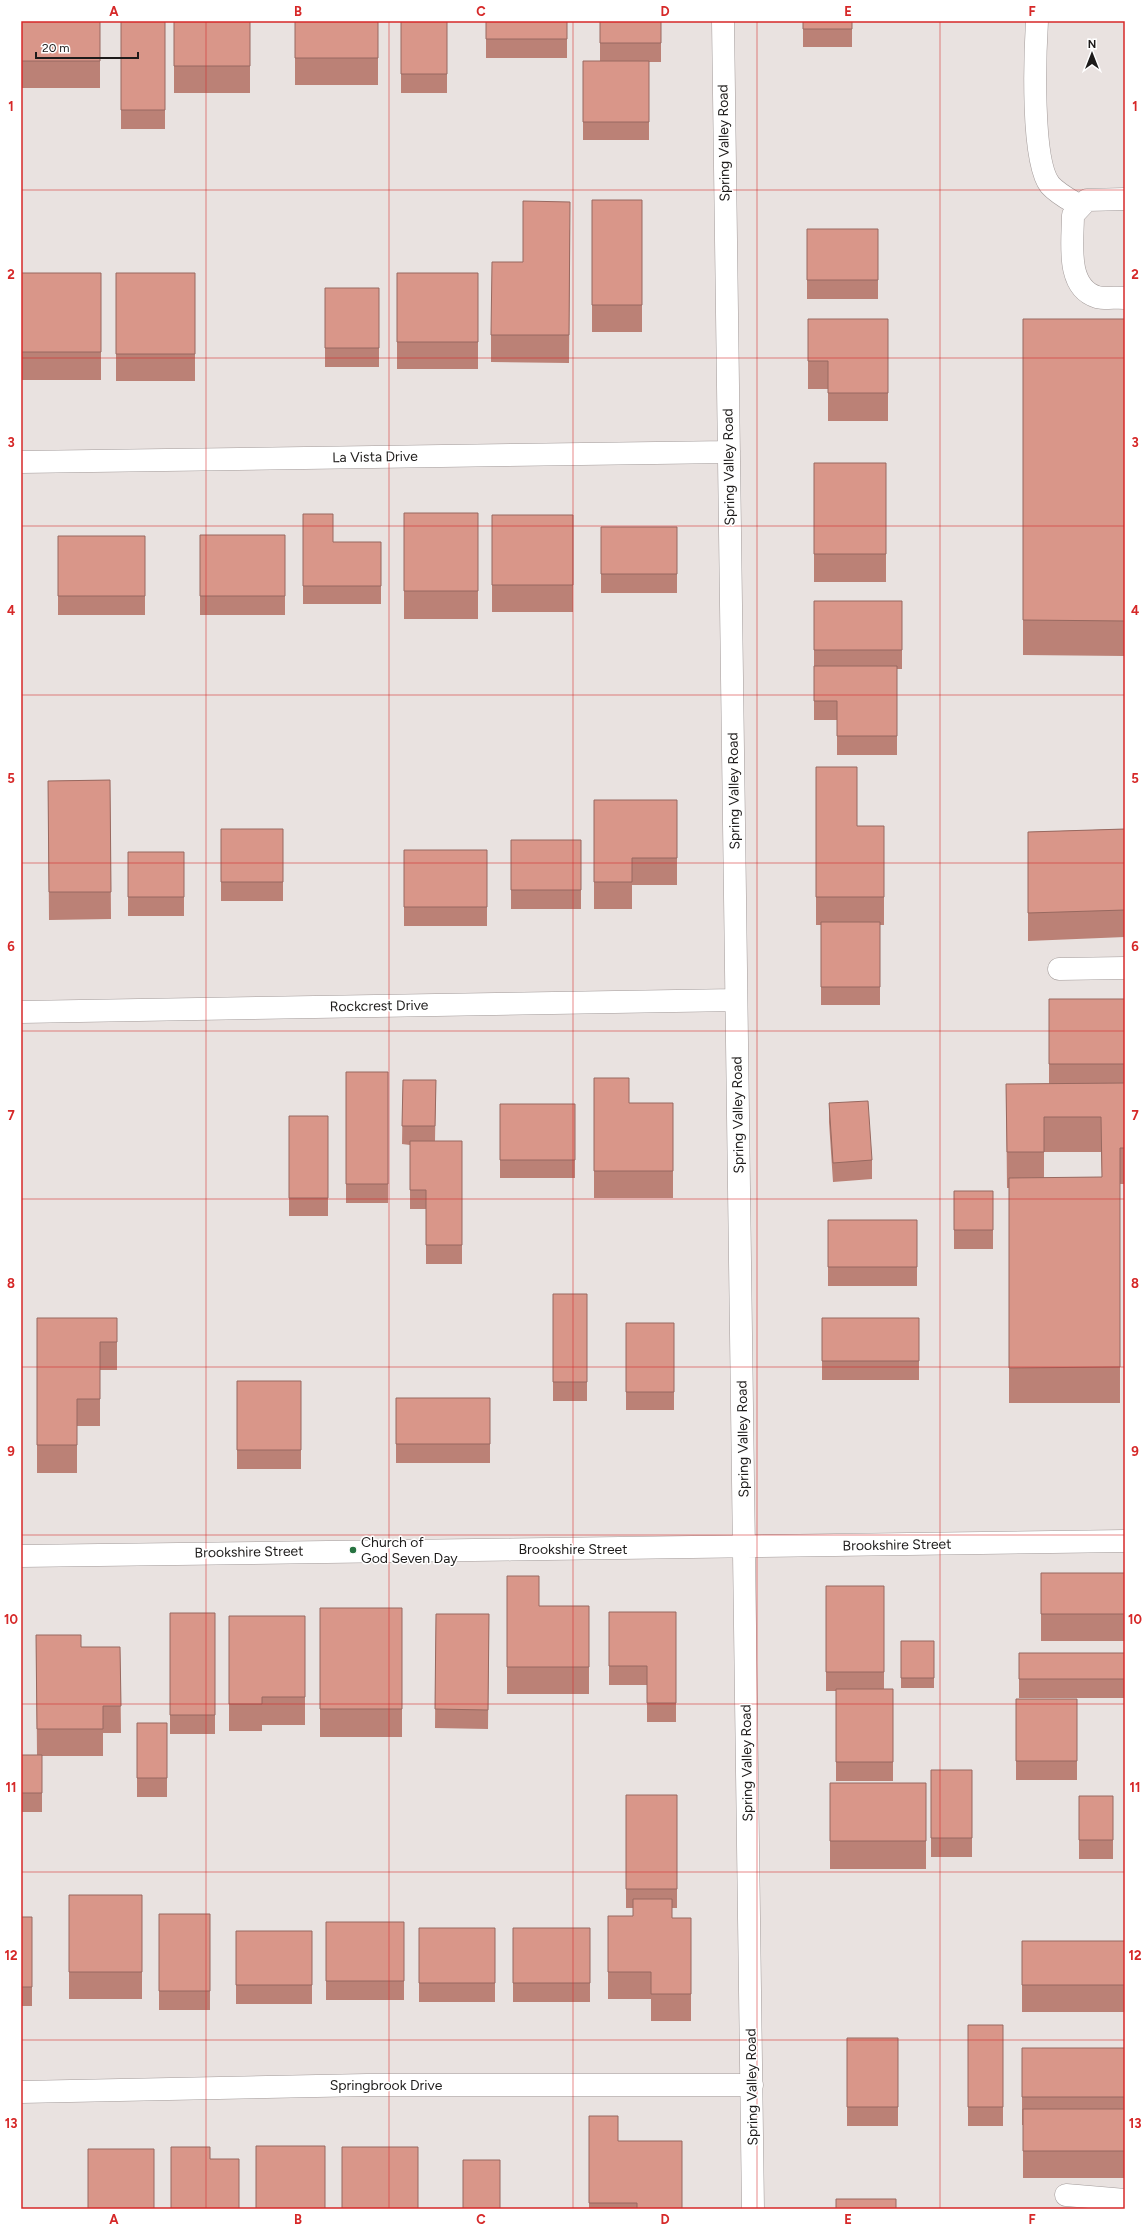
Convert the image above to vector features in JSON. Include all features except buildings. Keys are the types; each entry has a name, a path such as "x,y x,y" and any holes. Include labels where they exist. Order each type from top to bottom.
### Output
{"street":[{"name":"Spring Valley Road","path":"723,21 753,2209"},
{"path":"1037,21 1038,131 1040,161 1049,184 1059,193 1080,206"},
{"path":"1125,199 1088,200 1080,206 1073,215 1074,265 1077,280 1085,291 1098,297 1125,298"},
{"name":"La Vista Drive","path":"21,462 729,452"},
{"path":"1059,969 1125,968"},
{"name":"Rockcrest Drive","path":"21,1012 736,1000"},
{"name":"Brookshire Street","path":"21,1556 391,1550 744,1548 1125,1541"},
{"name":"Springbrook Drive","path":"21,2092 367,2085 752,2085"},
{"path":"1066,2195 1125,2200"}],"place":[{"name":"Church of God Seven Day","path":"353,1550"}]}
